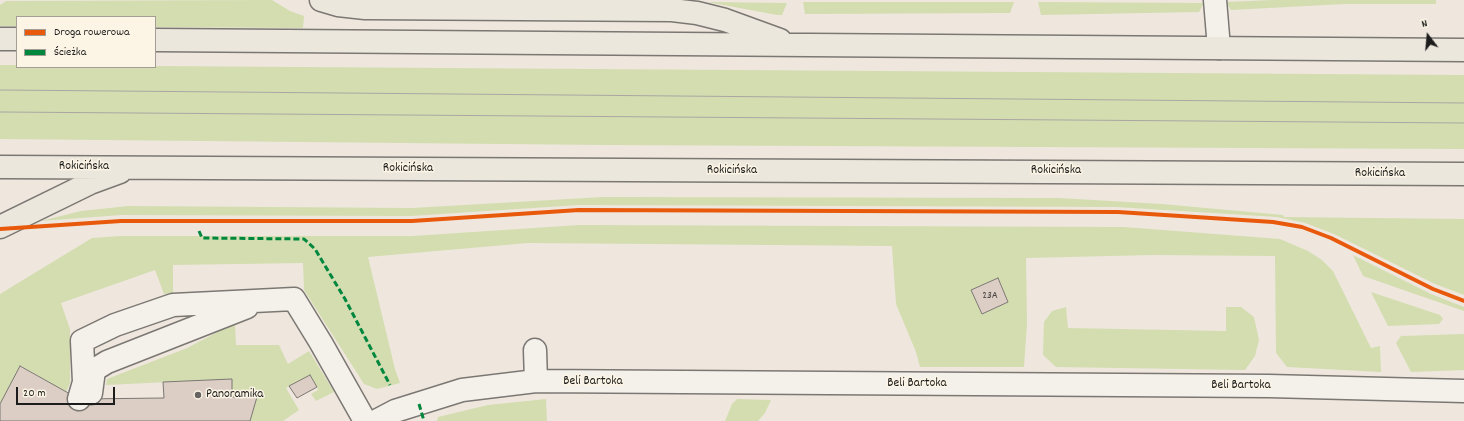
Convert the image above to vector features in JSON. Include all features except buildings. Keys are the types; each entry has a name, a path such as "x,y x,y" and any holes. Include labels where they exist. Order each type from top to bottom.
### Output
{"main road":[{"path":"320,0 338,5 365,8 672,10 697,13 725,20 794,45"},
{"path":"0,39 16,39"},
{"path":"156,40 1464,50"},
{"name":"Rokicińska","path":"0,167 1464,174"},
{"path":"0,227 90,183 130,168"}],"street":[{"path":"1215,0 1219,48"},
{"path":"264,300 107,362 94,370 84,401 82,341 115,325 173,305 264,300 294,299 321,343 365,421"},
{"path":"535,350 536,381"},
{"name":"Beli Bartoka","path":"376,421 395,412 422,412 462,390 536,381 1262,386 1464,391"}],"green space":[{"path":"272,0 290,11 304,16 303,28 156,27 156,16 16,16 16,26 0,26 0,5 6,1"},
{"path":"1273,0 1436,0 1436,4 1345,4 1231,10 1226,2"},
{"path":"707,2 787,3 782,15 777,15"},
{"path":"803,2 1014,2 1010,13 805,14"},
{"path":"1038,2 1204,3 1199,12 1041,15"},
{"path":"0,65 16,65 16,68 156,68 156,66 1464,75 1464,149 603,145 0,139"},
{"path":"603,197 1059,198 1162,204 1283,215 1284,217 1464,219 1464,295 1435,284 1334,234 1305,223 1277,217 1116,207 579,205 411,216 121,215 41,221 81,211 128,206 412,208"},
{"path":"579,225 1124,227 1280,239 1308,251 1322,260 1333,271 1371,348 1380,346 1381,372 1287,367 1276,353 1275,256 1153,255 1026,258 1027,323 1024,367 920,367 916,352 896,304 892,246 528,243 368,257 395,369 400,383 377,389 364,384 304,290 303,263 173,265 173,293 164,294 155,270 61,303 70,329 70,383 66,392 21,366 0,404 0,294 92,238 121,236 412,236","holes":["998,278 1008,302 982,314 971,290"]},
{"path":"1353,255 1431,294 1464,307 1464,311 1363,276"},
{"path":"1371,292 1440,315 1443,319 1439,324 1388,326"},
{"path":"1066,307 1068,328 1226,331 1226,307 1241,307 1254,317 1259,340 1255,356 1245,370 1056,367 1043,355 1044,322 1052,311"},
{"path":"235,323 236,345 279,345 288,364 309,351 334,392 316,401 311,394 318,390 310,375 286,388 299,410 283,421 250,421 257,397 232,397 232,379 106,385 107,379 187,348"},
{"path":"1464,334 1464,370 1411,372 1396,343 1401,336"},
{"path":"546,399 547,421 437,421 438,417 488,405"},
{"path":"737,399 771,400 765,413 758,421 725,421 732,404"}],"tram line":[{"path":"0,90 1464,103"},
{"path":"0,112 1464,123"}],"marked path":[{"path":"199,231 202,238 304,239 315,249 345,299 390,385"},
{"path":"419,404 424,421"}],"cycle path":[{"path":"0,229 121,221 412,221 579,210 1118,212 1273,222 1302,227 1331,238 1433,289 1464,301"}],"place":[{"name":"Panoramika","path":"198,395"}]}
